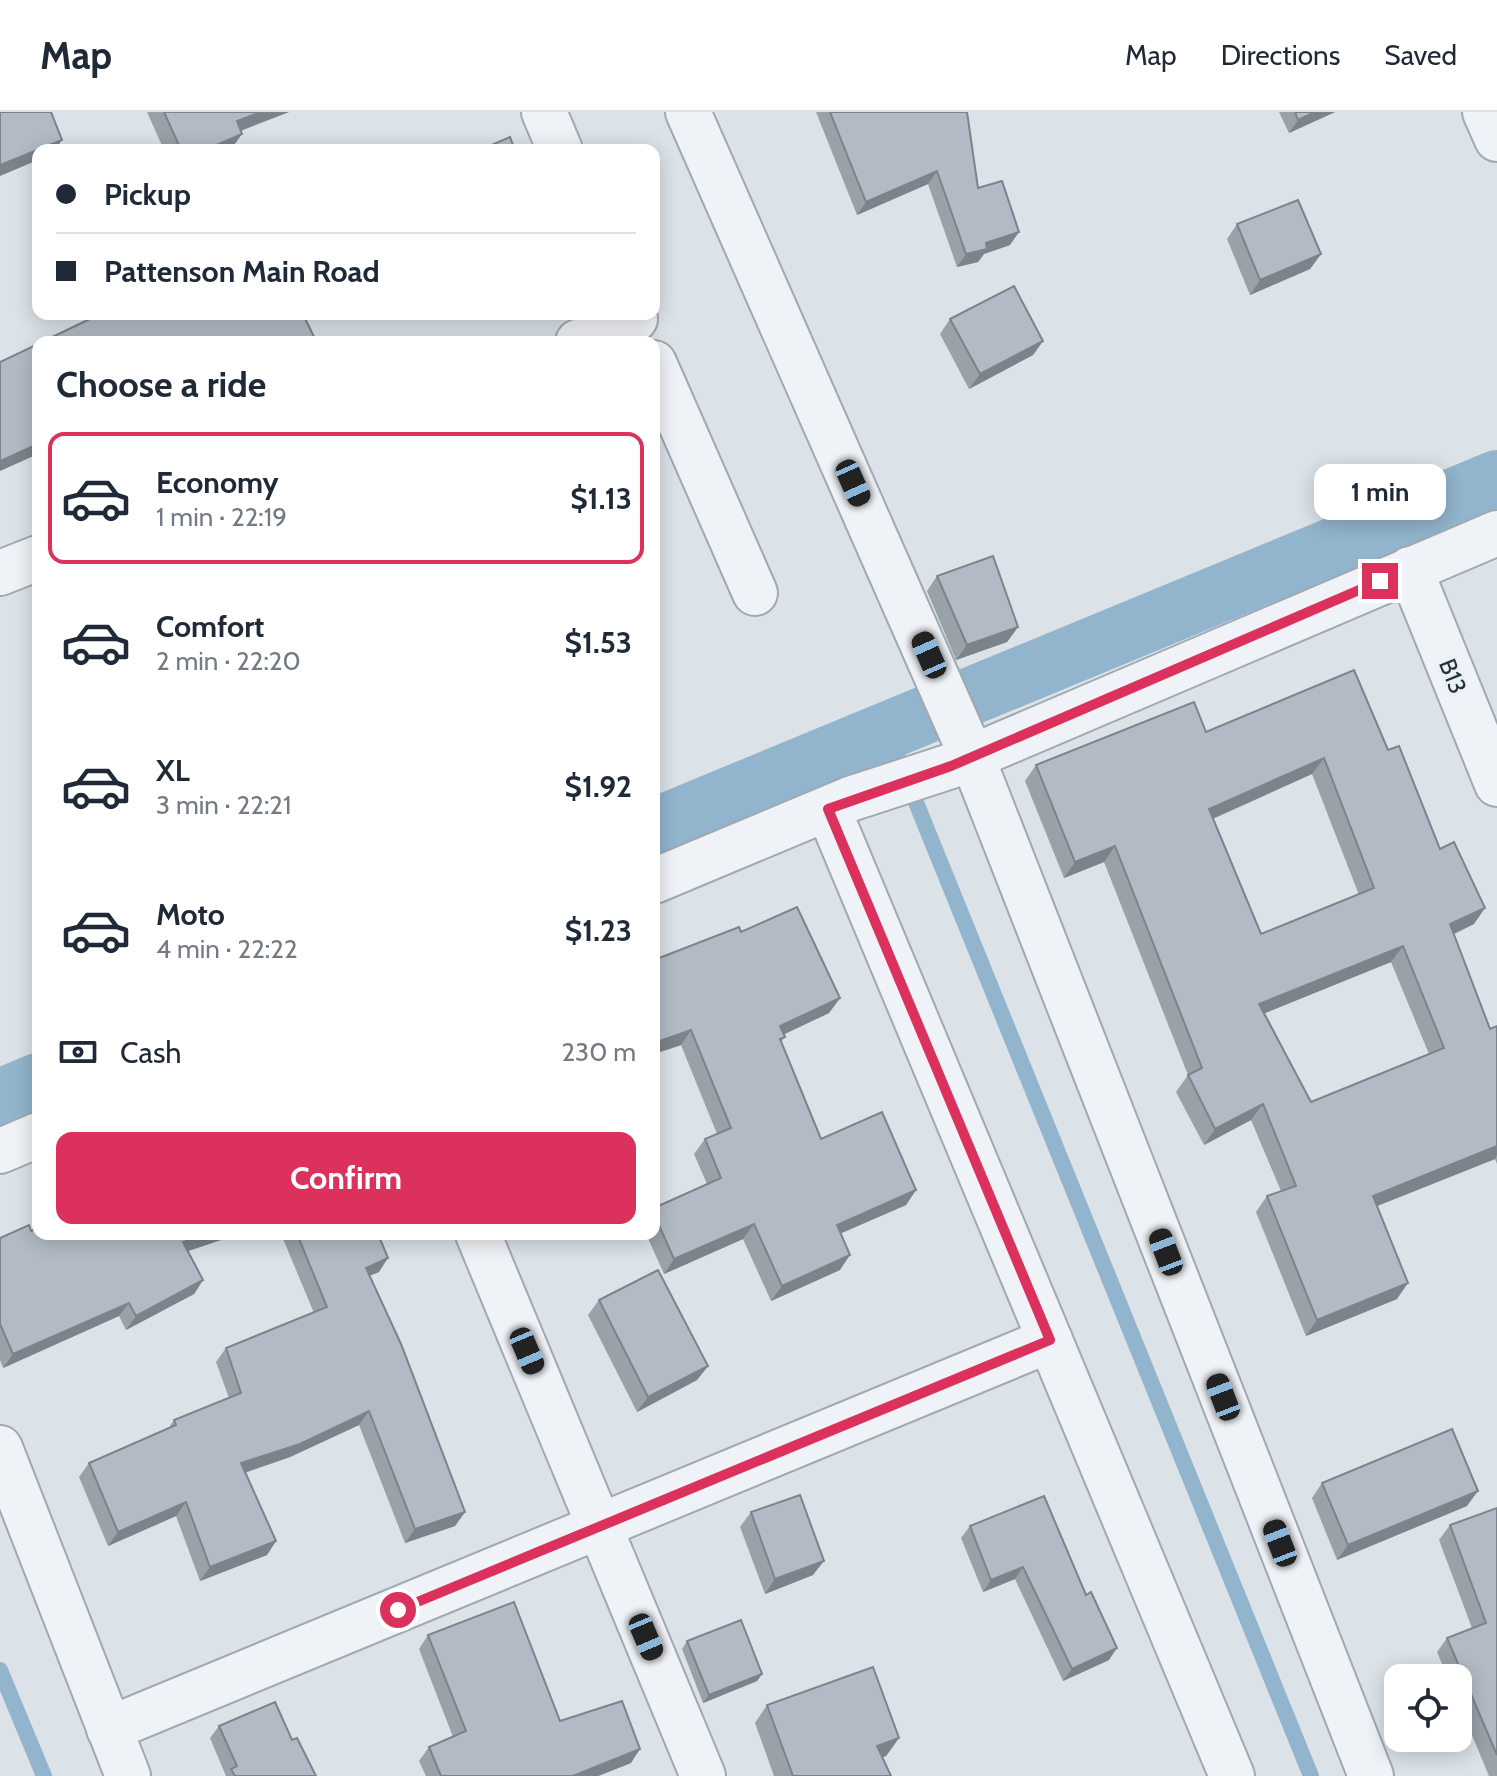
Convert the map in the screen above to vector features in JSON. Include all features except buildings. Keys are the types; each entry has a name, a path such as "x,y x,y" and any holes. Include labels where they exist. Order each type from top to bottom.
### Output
{"street":[{"path":"544,112 557,144"},
{"path":"688,112 941,684 963,756 1371,1776"},
{"path":"1485,112 1497,139"},
{"path":"599,336 637,325"},
{"path":"660,377 755,593"},
{"path":"660,879 1497,533"},
{"path":"0,573 32,560"},
{"name":"B13","path":"1410,569 1497,784"},
{"path":"845,802 1050,1340 1232,1776"},
{"path":"0,1151 32,1138"},
{"path":"480,1240 703,1776"},
{"path":"109,1729 1050,1340"},
{"path":"0,1448 128,1776"}],"waterway":[{"path":"660,825 1497,479"},
{"path":"887,731 1311,1776"},
{"path":"0,1098 32,1085"},
{"path":"0,1670 44,1776"}],"route":[{"path":"398,1610 1050,1340 828,809 951,766 1380,581"}]}
